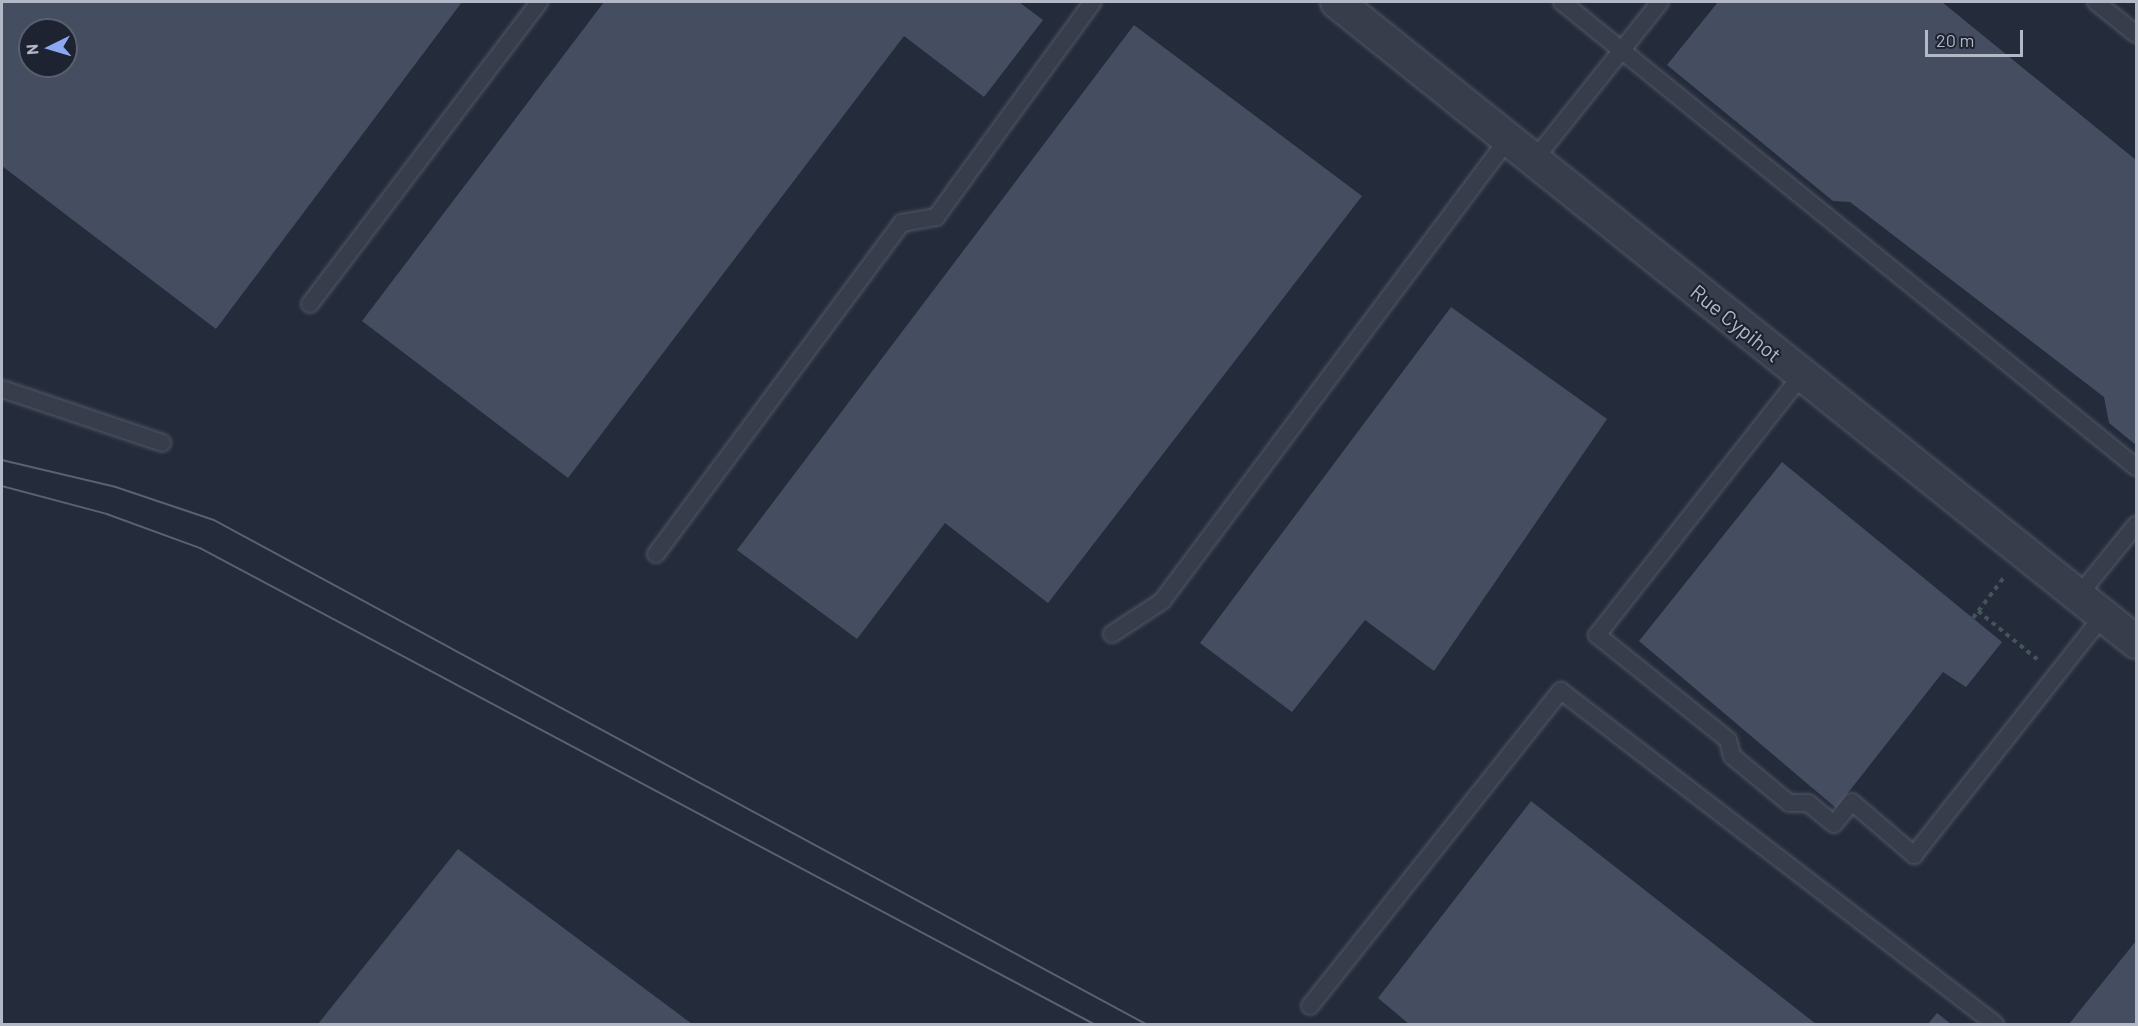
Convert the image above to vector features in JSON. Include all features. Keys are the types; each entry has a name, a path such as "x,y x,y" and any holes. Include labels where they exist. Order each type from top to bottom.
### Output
{"street":[{"name":"Rue Cypihot","path":"1337,2 1801,376 2136,642"}],"lane":[{"path":"310,304 539,2"},
{"path":"656,554 902,223 936,217 1093,2"},
{"path":"1562,2 2136,467"},
{"path":"1534,160 1660,2"},
{"path":"2096,2 2136,34"},
{"path":"1112,634 1162,601 1508,139"},
{"path":"1801,376 1597,635 1728,740 1732,756 1789,803 1808,803 1834,824 1852,802 1914,855 2103,616"},
{"path":"2,389 162,443"},
{"path":"2078,596 2136,525"},
{"path":"1310,1006 1562,691 1995,1024"}],"path":[{"path":"1973,618 2007,574"},
{"path":"1978,611 2040,662"}],"building":[{"path":"2,2 462,2 216,329 2,166"},
{"path":"604,2 1019,2 1043,20 984,97 904,36 568,478 362,321"},
{"path":"1718,2 1942,2 2136,160 2136,445 2109,423 2104,397 1850,202 1833,201 1667,65"},
{"path":"1134,25 1362,196 1048,603 945,523 857,639 737,550"},
{"path":"1451,307 1607,419 1434,671 1365,620 1292,712 1200,643"},
{"path":"1782,462 2002,642 1966,687 1943,672 1836,808 1639,641"},
{"path":"1531,801 1816,1024 1409,1024 1378,998"},
{"path":"458,849 692,1024 318,1024"},
{"path":"2136,941 2136,1024 2069,1024"},
{"path":"1937,1013 1951,1024 1928,1024"}],"tram line":[{"path":"2,460 116,487 214,520 1146,1024"},
{"path":"2,486 107,514 200,548 1094,1024"}]}
